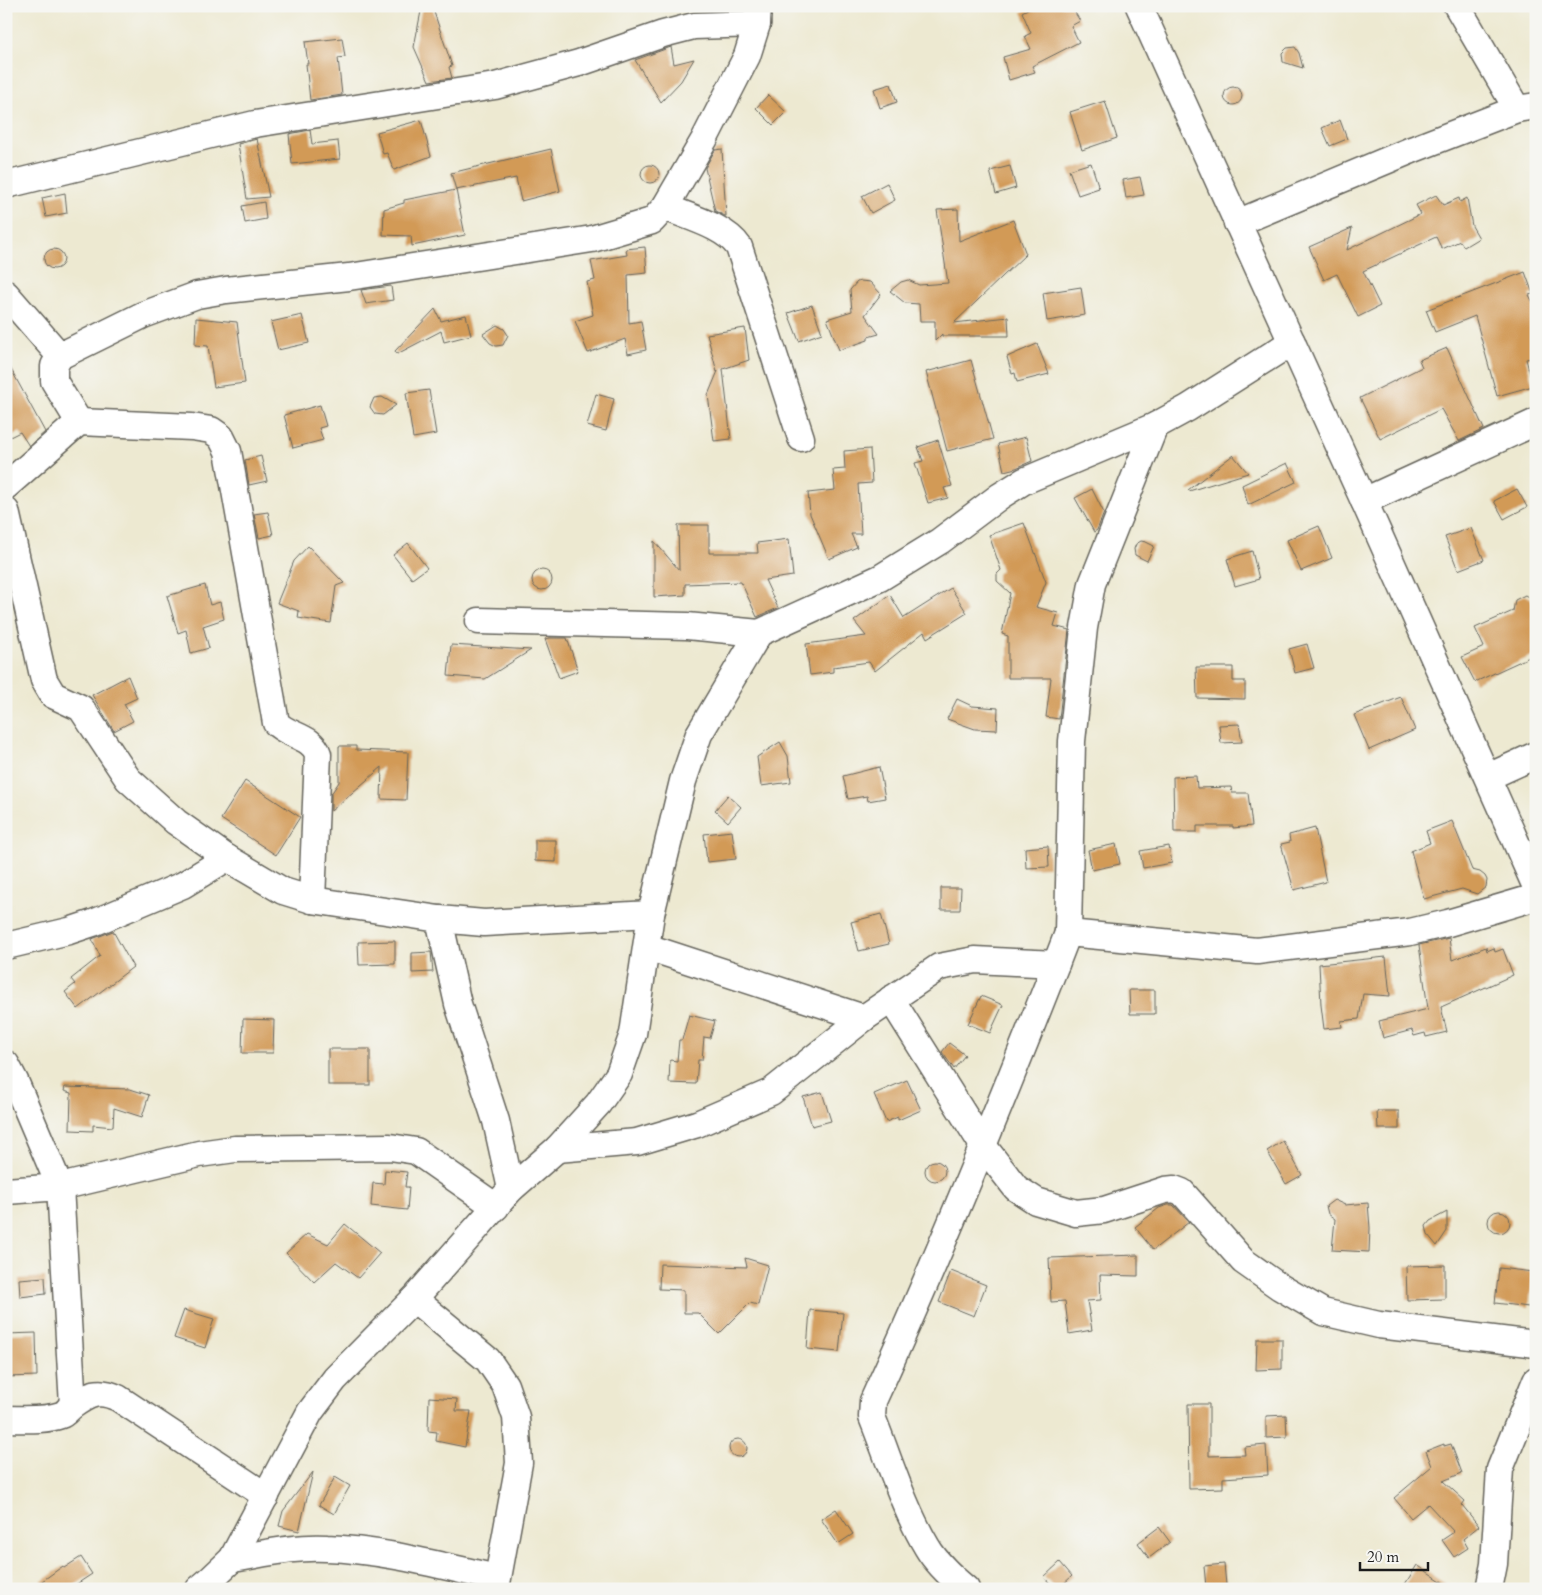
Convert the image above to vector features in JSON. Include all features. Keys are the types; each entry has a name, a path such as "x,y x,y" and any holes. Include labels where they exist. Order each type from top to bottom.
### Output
{"street":[{"path":"1139,6 1364,501 1536,887"},
{"path":"1237,223 1414,149 1526,107 1457,6"},
{"path":"6,185 255,124 495,86 579,63 663,34 694,26 757,15 747,56 704,140 665,207 652,221 592,239 349,278 226,290 197,295 143,315 60,356 54,366 54,381 79,422"},
{"path":"665,207 720,230 733,238 739,247 801,438"},
{"path":"6,294 60,356"},
{"path":"479,621 687,626 759,633 880,578 940,542 1000,496 1024,481 1156,426 1188,408 1292,342"},
{"path":"6,486 79,422 211,430 221,437 228,451 276,723 281,728 311,743 316,748 318,754 312,900"},
{"path":"1364,501 1536,422"},
{"path":"966,1589 928,1549 913,1521 872,1417 873,1401 921,1297 984,1147 1068,933 1072,741 1084,628 1092,584 1156,426"},
{"path":"6,511 44,680 53,695 81,708 128,779 176,822 227,858 283,891 312,900 439,919 484,923 651,914"},
{"path":"199,1589 232,1559 310,1412 334,1379 414,1299 504,1198 556,1149 598,1104 619,1074 633,1034 651,914 683,781 698,734 759,633"},
{"path":"1488,777 1536,755"},
{"path":"6,946 69,931 93,923 184,884 227,858"},
{"path":"1068,933 1257,951 1410,932 1536,897"},
{"path":"439,919 458,1004 496,1121 504,1198"},
{"path":"647,947 864,1018"},
{"path":"556,1149 637,1142 698,1124 770,1092 864,1018 939,967 975,960 1056,964"},
{"path":"891,999 984,1147 1016,1188 1036,1201 1076,1213 1104,1210 1165,1190 1174,1189 1182,1192 1243,1261 1280,1287 1323,1312 1379,1325 1536,1344"},
{"path":"6,1064 60,1188 73,1405"},
{"path":"6,1191 60,1188 199,1154 235,1149 390,1147 416,1151 504,1198"},
{"path":"232,1559 291,1549 326,1548 377,1553 496,1584 519,1464 516,1417 505,1385 488,1360 414,1299"},
{"path":"1489,1589 1494,1564 1500,1469 1536,1380"},
{"path":"6,1419 45,1418 62,1415 73,1405 96,1392 106,1392 118,1398 266,1496"}],"building":[{"path":"422,6 432,6 452,66 449,67 452,78 429,81 414,47"},
{"path":"1033,6 1071,6 1080,21 1071,26 1079,42 1032,66 1035,72 1009,80 1003,57 1031,49 1025,36 1031,33 1022,12"},
{"path":"342,38 345,57 338,58 342,95 310,100 305,42"},
{"path":"671,47 674,64 694,59 681,81 661,102 635,60"},
{"path":"1295,47 1299,53 1303,68 1283,62 1282,53 1287,48"},
{"path":"891,84 897,102 880,108 874,89"},
{"path":"1233,87 1241,92 1242,96 1237,104 1233,105 1225,100 1224,96 1229,88"},
{"path":"768,95 786,112 773,125 756,108"},
{"path":"1105,101 1117,138 1082,150 1070,112"},
{"path":"421,120 431,156 394,170 387,153 383,154 377,132"},
{"path":"1340,120 1347,139 1330,146 1322,128"},
{"path":"310,130 312,144 338,141 340,159 292,164 289,134"},
{"path":"257,139 269,197 247,199 238,144"},
{"path":"551,149 560,191 521,201 516,178 456,190 451,173"},
{"path":"722,149 726,216 715,211 705,168 715,150"},
{"path":"1091,163 1099,188 1078,195 1069,170"},
{"path":"650,165 658,170 659,174 654,182 650,183 642,178 641,174 646,166"},
{"path":"1010,166 1016,188 996,194 990,171"},
{"path":"1140,177 1144,195 1126,198 1123,180"},
{"path":"887,183 895,200 871,213 862,196"},
{"path":"456,190 465,235 412,246 411,236 383,235 384,209 404,203 404,200"},
{"path":"65,193 67,213 46,217 42,198"},
{"path":"1436,195 1443,205 1459,198 1460,202 1467,198 1472,226 1479,238 1464,247 1460,241 1442,249 1436,237 1363,271 1380,306 1358,317 1337,274 1324,280 1309,247 1352,228 1347,250 1421,214 1416,205"},
{"path":"264,202 266,219 245,223 242,206"},
{"path":"958,209 959,241 1013,220 1026,254 954,323 1008,317 1009,336 942,336 942,334 935,341 935,321 920,321 919,304 905,303 890,291 901,282 908,280 919,285 948,283 937,210"},
{"path":"645,247 647,273 628,275 629,323 641,321 646,350 628,354 625,339 588,353 575,321 593,315 587,282 595,280 591,261 627,255 626,249"},
{"path":"50,249 58,249 64,255 64,263 58,269 50,269 44,263 44,255"},
{"path":"1525,272 1533,294 1529,295 1536,308 1536,357 1526,359 1533,386 1497,396 1475,316 1435,332 1426,310"},
{"path":"857,282 870,282 881,294 865,315 879,334 839,350 827,319 852,311 850,290"},
{"path":"391,286 393,300 366,304 361,290"},
{"path":"1081,287 1085,315 1047,321 1043,293"},
{"path":"812,305 822,333 799,341 788,313"},
{"path":"435,309 441,321 466,315 471,335 444,342 441,331 397,354 395,351"},
{"path":"302,315 309,343 278,350 271,322"},
{"path":"196,318 237,322 245,383 214,387 208,346 195,345"},
{"path":"497,325 504,329 508,335 503,345 496,346 490,343 483,334"},
{"path":"745,328 749,360 723,369 731,439 714,441 708,395 718,371 707,334"},
{"path":"1037,344 1049,374 1017,382 1015,373 1012,374 1007,357"},
{"path":"1447,348 1484,429 1459,441 1441,409 1380,439 1360,398 1422,367 1419,360"},
{"path":"6,360 45,432 29,446 20,432 6,439"},
{"path":"971,360 993,439 947,451 926,372"},
{"path":"429,390 436,434 413,438 406,393"},
{"path":"596,394 614,399 606,431 587,426"},
{"path":"382,397 396,405 383,415 375,414 370,407 374,398"},
{"path":"320,405 326,426 319,428 323,440 293,448 284,415"},
{"path":"1026,437 1032,461 1004,471 998,444"},
{"path":"938,440 952,486 944,488 948,498 928,503 915,463 923,461 918,447"},
{"path":"870,449 872,483 858,484 861,534 851,534 857,547 829,559 810,514 808,493 835,490 833,470 845,469 844,451"},
{"path":"1233,455 1248,473 1188,490"},
{"path":"261,456 267,481 249,485 245,460"},
{"path":"1287,463 1296,482 1248,505 1242,485"},
{"path":"1092,489 1104,513 1097,530 1094,532 1075,498"},
{"path":"1517,489 1527,507 1504,519 1494,501"},
{"path":"268,512 273,535 259,538 254,514"},
{"path":"1024,523 1046,582 1036,607 1058,613 1054,626 1069,630 1059,719 1046,717 1051,678 1008,678 1008,636 1002,634 1010,593 997,581 997,574 1001,570 989,535"},
{"path":"678,525 709,525 709,553 758,553 757,543 789,539 793,576 765,580 778,608 757,617 741,582 685,584 685,595 654,597 654,541 679,570"},
{"path":"1319,526 1332,558 1301,571 1287,540"},
{"path":"1471,528 1484,560 1458,570 1445,537"},
{"path":"1141,541 1154,546 1147,561 1135,555 1134,549 1136,544"},
{"path":"408,543 427,568 412,579 393,555"},
{"path":"308,546 344,583 336,586 331,623 298,618 299,611 277,603 294,561"},
{"path":"1252,551 1259,579 1235,586 1227,559"},
{"path":"542,570 549,573 552,580 549,587 542,590 535,587 532,580 535,573"},
{"path":"205,585 210,605 220,602 224,619 203,626 209,648 191,653 186,630 178,633 167,596"},
{"path":"951,588 967,613 927,638 924,632 875,671 869,662 833,667 833,672 810,675 806,644 866,636 854,621 890,595 904,618"},
{"path":"1525,595 1531,599 1536,609 1536,654 1475,682 1462,657 1484,647 1475,628 1513,611 1515,600"},
{"path":"567,638 578,671 559,678 545,639"},
{"path":"1307,644 1314,668 1295,673 1289,649"},
{"path":"451,645 531,650 485,679 448,676"},
{"path":"1196,667 1233,667 1233,681 1245,681 1245,699 1197,698"},
{"path":"128,676 137,698 124,704 133,721 114,731 92,695"},
{"path":"1401,697 1415,730 1369,750 1354,715"},
{"path":"957,699 972,706 998,708 997,730 975,729 947,719"},
{"path":"1239,724 1242,742 1221,743 1219,725"},
{"path":"780,742 788,756 791,782 761,786 757,757"},
{"path":"339,746 356,746 356,750 408,752 406,800 381,799 382,767 331,811 331,794 339,782"},
{"path":"879,767 885,798 868,801 867,796 848,799 843,776"},
{"path":"1196,776 1197,788 1231,787 1232,793 1248,793 1252,826 1233,828 1233,826 1197,826 1197,832 1174,832 1173,777"},
{"path":"245,781 300,817 276,855 221,819"},
{"path":"728,795 741,807 728,822 715,810"},
{"path":"1452,821 1472,870 1480,872 1485,876 1487,880 1486,887 1477,894 1462,889 1424,899 1411,851 1430,843 1426,831"},
{"path":"1315,828 1326,882 1294,890 1281,844 1290,842 1289,835"},
{"path":"732,831 736,859 707,862 704,834"},
{"path":"535,840 556,840 556,862 535,861"},
{"path":"1116,844 1120,864 1092,870 1088,850"},
{"path":"1048,846 1049,867 1026,868 1025,848"},
{"path":"1169,846 1172,863 1143,868 1140,851"},
{"path":"941,888 961,888 960,910 941,910"},
{"path":"881,914 889,944 859,951 851,922"},
{"path":"113,931 133,967 78,1009 65,992 75,984 71,979 100,956 92,939"},
{"path":"1449,938 1452,960 1486,947 1487,951 1494,948 1495,952 1503,949 1513,975 1441,1007 1447,1032 1426,1037 1425,1033 1414,1036 1412,1030 1383,1038 1379,1021 1428,1009 1419,945"},
{"path":"395,941 395,964 359,965 358,942"},
{"path":"431,952 433,972 412,973 412,953"},
{"path":"1386,957 1390,996 1363,994 1359,1019 1341,1021 1342,1027 1324,1029 1319,964"},
{"path":"1129,990 1155,990 1155,1014 1130,1014"},
{"path":"981,996 1003,1005 990,1033 968,1024"},
{"path":"689,1015 715,1021 710,1038 704,1037 702,1060 698,1060 696,1084 669,1083 670,1060 677,1061 679,1040 682,1040"},
{"path":"243,1019 274,1020 273,1053 242,1053"},
{"path":"949,1043 965,1055 954,1069 942,1052"},
{"path":"328,1049 370,1049 370,1085 328,1085"},
{"path":"907,1080 921,1110 898,1120 898,1117 886,1122 874,1094"},
{"path":"65,1087 130,1089 149,1095 142,1117 114,1108 113,1127 93,1125 93,1131 70,1130 71,1093 64,1091"},
{"path":"822,1092 831,1121 812,1126 803,1097"},
{"path":"1377,1111 1399,1111 1399,1129 1378,1129"},
{"path":"1283,1141 1302,1175 1286,1184 1267,1151"},
{"path":"935,1161 942,1164 945,1171 942,1178 935,1181 928,1178 925,1171 928,1164"},
{"path":"385,1170 407,1172 405,1187 409,1187 407,1210 371,1206 373,1183 384,1184"},
{"path":"1334,1200 1345,1205 1368,1203 1369,1252 1332,1250 1335,1219 1328,1214 1326,1206"},
{"path":"1173,1205 1189,1222 1153,1250 1135,1227 1159,1208"},
{"path":"1499,1211 1509,1218 1510,1222 1503,1232 1499,1233 1489,1226 1488,1222 1495,1212"},
{"path":"1447,1212 1447,1231 1437,1246 1428,1235 1426,1226 1430,1221"},
{"path":"345,1224 380,1253 358,1278 336,1262 314,1282 286,1253 307,1234 328,1244"},
{"path":"1138,1255 1138,1276 1100,1275 1101,1300 1087,1301 1092,1330 1069,1334 1065,1301 1051,1302 1049,1258"},
{"path":"745,1258 768,1265 758,1305 750,1303 719,1334 698,1313 684,1313 684,1290 659,1289 660,1264 747,1267"},
{"path":"1445,1265 1445,1299 1407,1300 1406,1266"},
{"path":"1499,1268 1533,1272 1529,1307 1495,1303"},
{"path":"951,1271 986,1285 974,1316 939,1302"},
{"path":"45,1277 46,1294 20,1297 19,1279"},
{"path":"184,1310 214,1319 205,1348 174,1338"},
{"path":"810,1310 843,1313 839,1352 807,1349"},
{"path":"36,1333 37,1376 6,1377 6,1334"},
{"path":"1257,1339 1282,1339 1282,1369 1256,1370"},
{"path":"429,1397 457,1399 456,1411 471,1411 465,1447 436,1441 437,1432 428,1431"},
{"path":"1188,1404 1209,1404 1209,1456 1245,1455 1244,1447 1266,1445 1268,1475 1223,1478 1223,1488 1189,1489"},
{"path":"1286,1415 1287,1437 1266,1438 1266,1416"},
{"path":"738,1439 744,1442 747,1448 744,1454 738,1457 732,1454 729,1448 732,1442"},
{"path":"1444,1444 1444,1446 1451,1444 1462,1473 1443,1481 1465,1501 1462,1505 1479,1526 1463,1539 1468,1548 1454,1557 1442,1540 1454,1532 1428,1504 1411,1518 1394,1498 1432,1466 1426,1451"},
{"path":"313,1472 299,1531 279,1526 283,1511"},
{"path":"335,1477 350,1486 334,1514 319,1505"},
{"path":"836,1509 853,1534 838,1544 821,1519"},
{"path":"1159,1527 1170,1542 1149,1558 1138,1543"},
{"path":"81,1557 92,1574 69,1589 31,1589 63,1566 64,1568"},
{"path":"1060,1562 1072,1576 1058,1589 1055,1589 1044,1577"},
{"path":"1224,1564 1226,1585 1206,1587 1204,1566"},
{"path":"1417,1565 1453,1589 1402,1589"}]}
